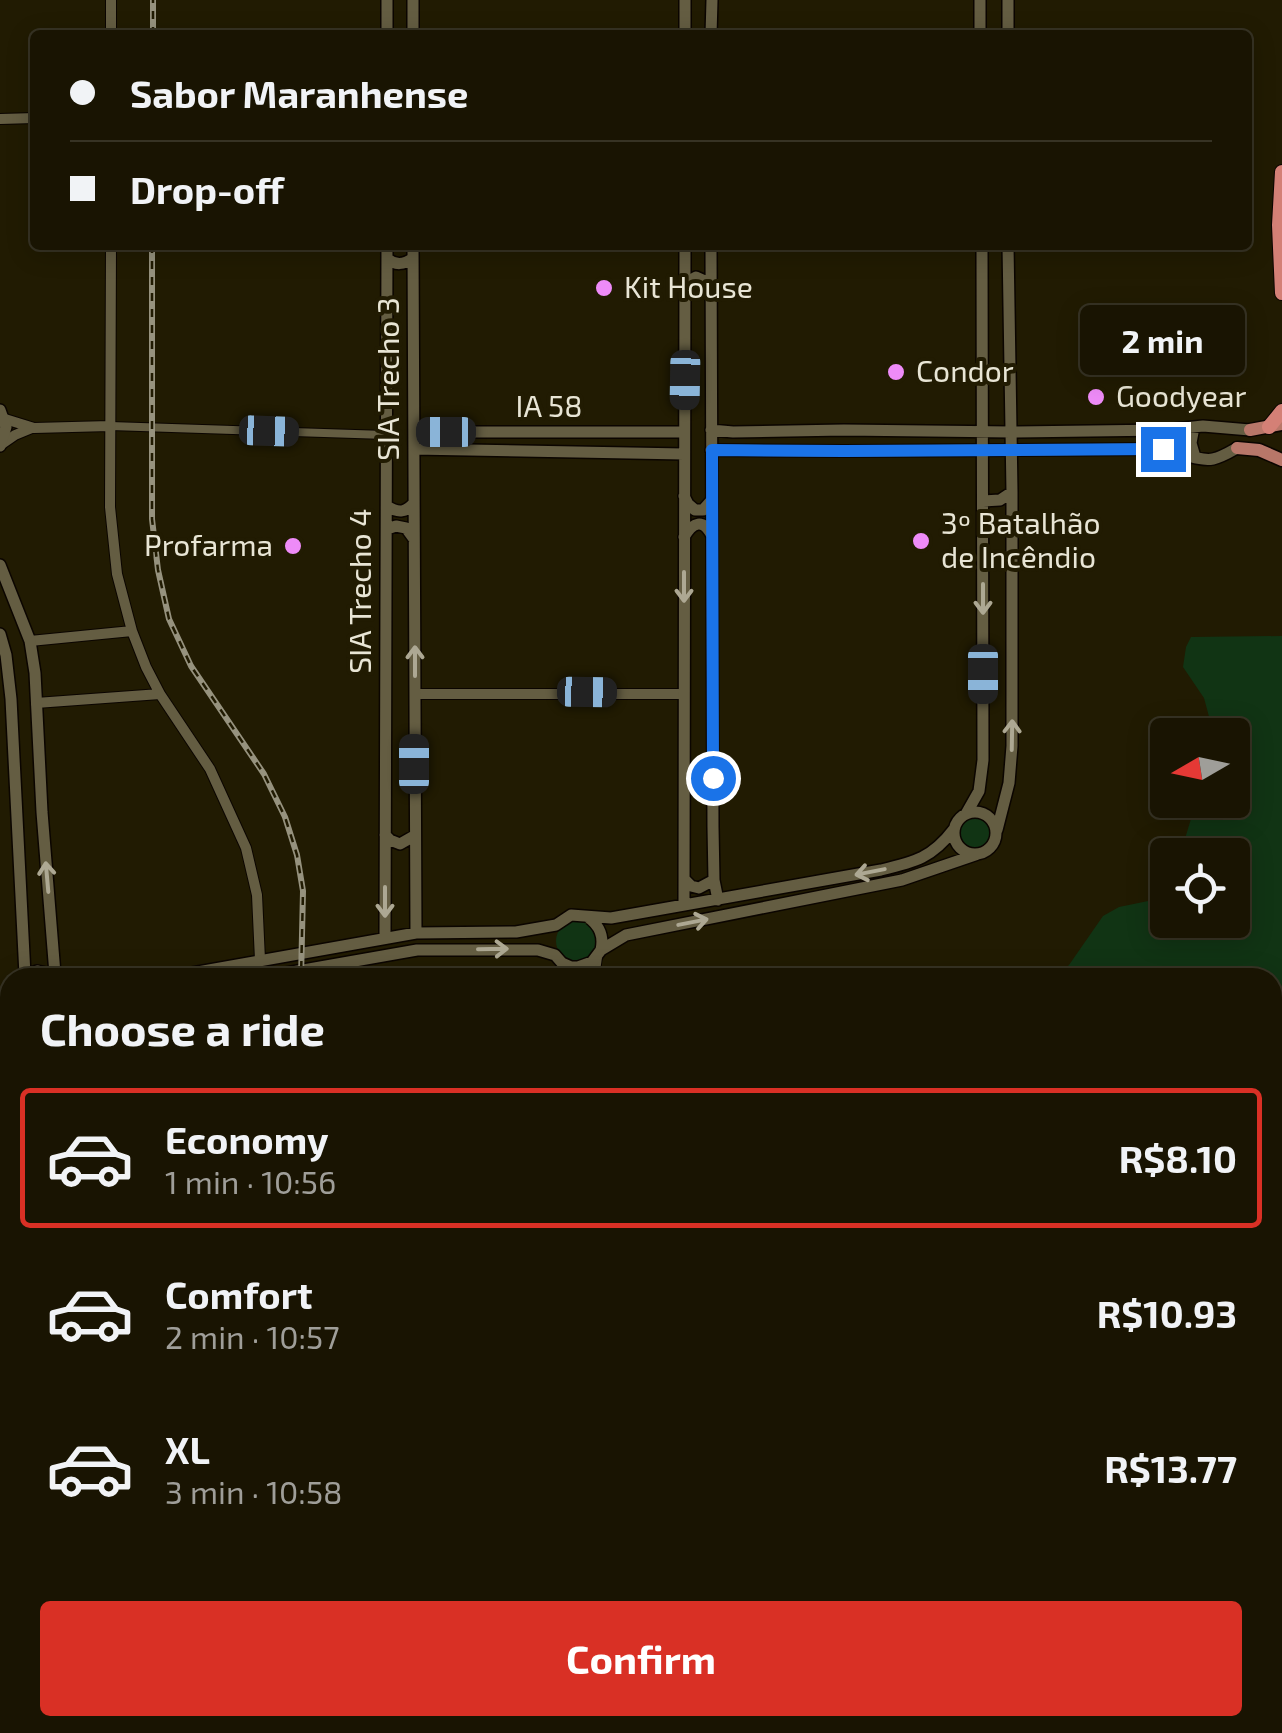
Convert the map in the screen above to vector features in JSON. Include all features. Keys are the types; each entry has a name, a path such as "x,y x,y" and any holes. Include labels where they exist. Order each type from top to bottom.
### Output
{"highway":[{"path":"1282,172 1282,292"},
{"path":"1276,426 1282,411"}],"main road":[{"path":"387,0 387,30"},
{"path":"413,0 413,30"},
{"path":"685,0 685,30"},
{"path":"712,0 712,30"},
{"path":"980,0 980,30"},
{"path":"1008,0 1008,30"},
{"path":"685,250 693,264 701,265 711,250"},
{"path":"684,906 685,250"},
{"path":"711,250 714,880 718,900"},
{"path":"978,854 960,848 954,830 979,791 983,760 982,250"},
{"path":"315,968 417,950 522,948 554,956 571,967 585,966 626,935 902,880 985,852 994,844 1009,783 1012,746 1008,250"},
{"path":"387,252 398,264 408,262 413,252"},
{"name":"SIA Trecho 4","path":"386,938 387,252"},
{"name":"SIA Trecho 3","path":"413,252 416,933"},
{"path":"982,280 988,272 997,271 1008,279"},
{"path":"685,289 696,276 705,280 711,291"},
{"path":"386,286 404,278 414,288"},
{"path":"1,445 5,436 2,414"},
{"path":"711,430 1010,432 1194,427 1250,430 1276,426"},
{"path":"1194,427 1191,443 1196,456"},
{"path":"1217,458 1223,444 1218,428"},
{"name":"IA 58","path":"414,432 684,432"},
{"path":"540,432 541,450"},
{"path":"665,432 666,452"},
{"path":"712,450 1163,449 1206,460 1238,448 1260,450 1282,460"},
{"name":"IA 58","path":"414,450 684,454"},
{"path":"983,501 1000,500 1012,492"},
{"path":"684,496 695,510 703,510 712,501"},
{"path":"388,506 402,512 414,503"},
{"path":"684,537 689,527 698,524 705,526 712,536"},
{"path":"387,530 402,526 414,539"},
{"path":"0,565 30,641 57,968"},
{"path":"0,634 11,698 23,968"},
{"path":"966,814 986,814 996,830"},
{"path":"217,968 416,933 516,932 556,924 570,915 611,918 881,870 934,852 954,830"},
{"path":"385,835 400,844 414,836"},
{"path":"684,879 699,888 714,880"},
{"path":"588,917 599,928 603,942 599,954"},
{"path":"554,956 550,940 556,924"}],"street":[{"path":"110,0 111,30"},
{"path":"0,118 30,118"},
{"path":"111,250 110,507 117,574 132,631 160,694 210,769 240,834 252,869 260,960"},
{"path":"2,414 34,428"},
{"path":"1,445 34,428 110,426 386,436"},
{"path":"30,641 132,631"},
{"path":"36,703 160,694"},
{"path":"415,694 684,694"},
{"path":"596,968 599,954"}],"green space":[{"path":"1282,636 1282,968 1066,968 1103,916 1119,907 1150,901 1150,938 1250,938 1250,838 1185,838 1191,818 1250,818 1250,718 1209,718 1204,698 1183,667 1191,637"},
{"path":"976,817 987,822 992,833 987,844 976,849 965,844 960,833 965,822"},
{"path":"576,921 590,927 596,941 590,955 576,961 562,955 556,941 562,927"}],"railway":[{"path":"153,0 153,30"},
{"path":"152,250 152,519 158,570 169,619 191,666 264,774 285,817 303,891 301,968"}],"place":[{"name":"Kit House","path":"604,288"},
{"name":"Condor","path":"896,372"},
{"name":"Goodyear","path":"1096,397"},
{"name":"3º Batalhão de Incêndio","path":"921,541"},
{"name":"Profarma","path":"293,546"}],"route":[{"path":"713,778 712,450 1163,449"}]}
